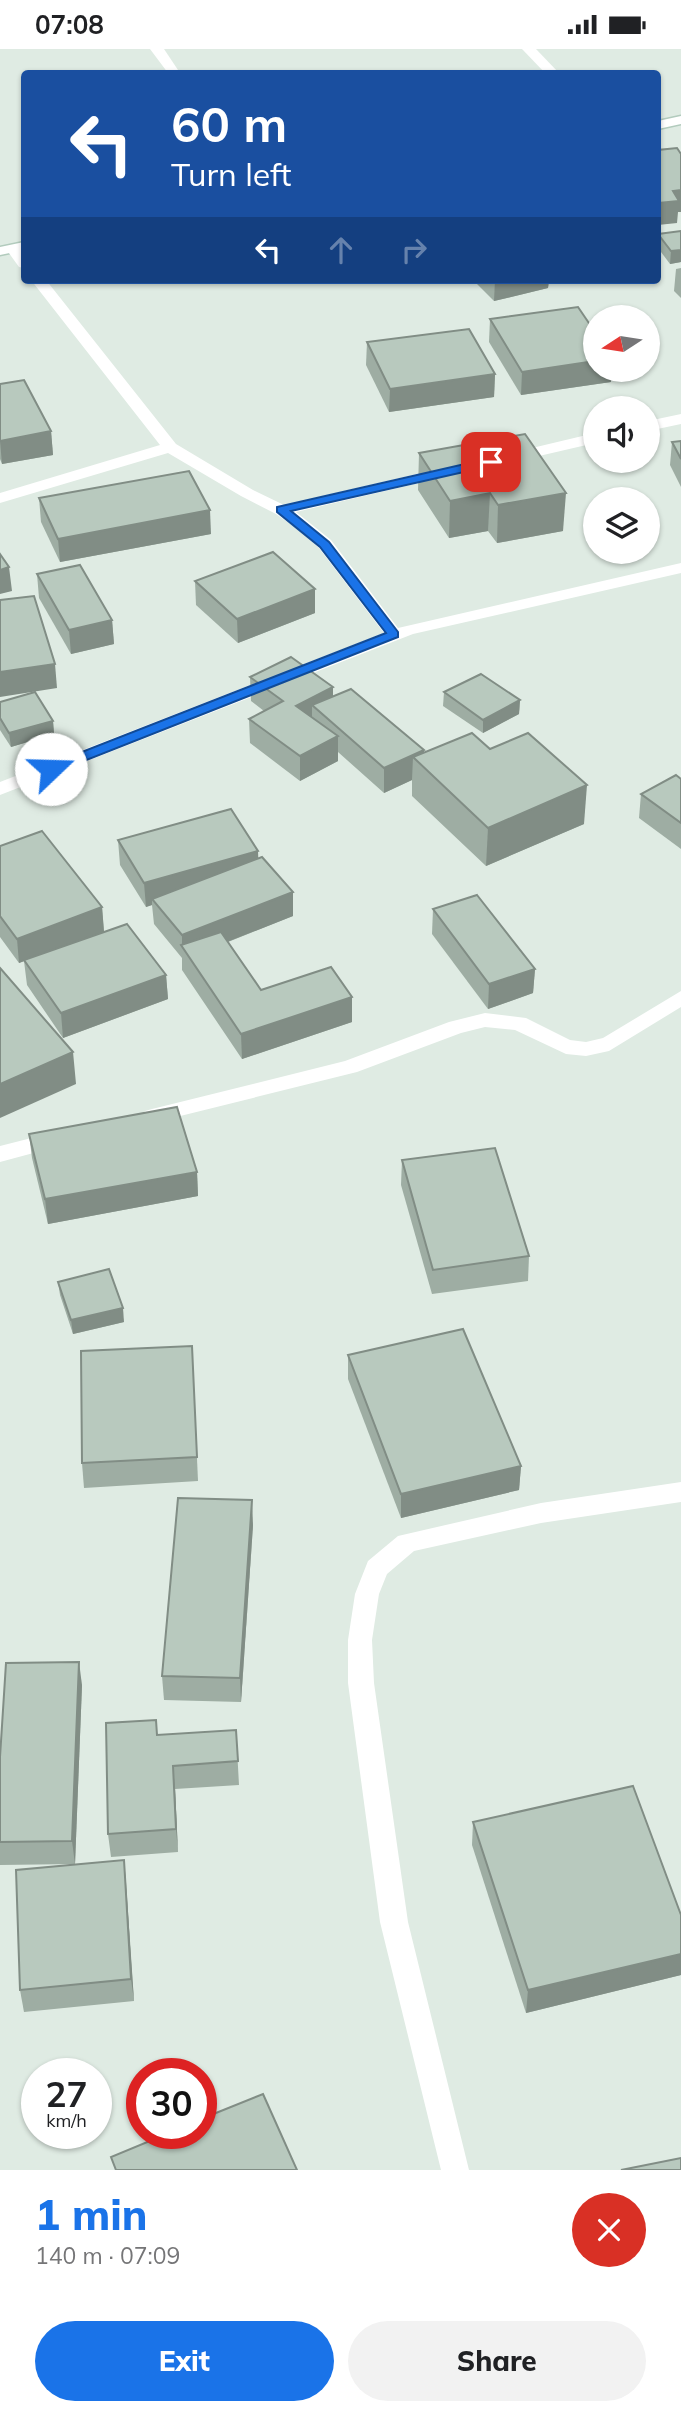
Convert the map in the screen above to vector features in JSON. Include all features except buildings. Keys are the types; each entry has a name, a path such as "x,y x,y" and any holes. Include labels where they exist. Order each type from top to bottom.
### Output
{"street":[{"path":"157,49 172,70"},
{"path":"529,49 549,70"},
{"path":"661,124 681,120"},
{"path":"41,284 170,447 247,493 282,510 325,544 394,635"},
{"path":"660,423 681,419"},
{"path":"486,463 583,441"},
{"path":"0,498 170,447"},
{"path":"282,510 459,469"},
{"path":"0,789 394,635 483,611 681,568"},
{"path":"135,1120 351,1067 456,1027 485,1020 519,1023 566,1047 586,1049 608,1044 681,998"},
{"path":"0,1154 81,1134"},
{"path":"456,2170 394,1922 361,1683 360,1640 367,1594 377,1568 407,1543 541,1513 681,1492"}],"route":[{"path":"51,769 394,635 325,544 282,510 491,462"}]}
